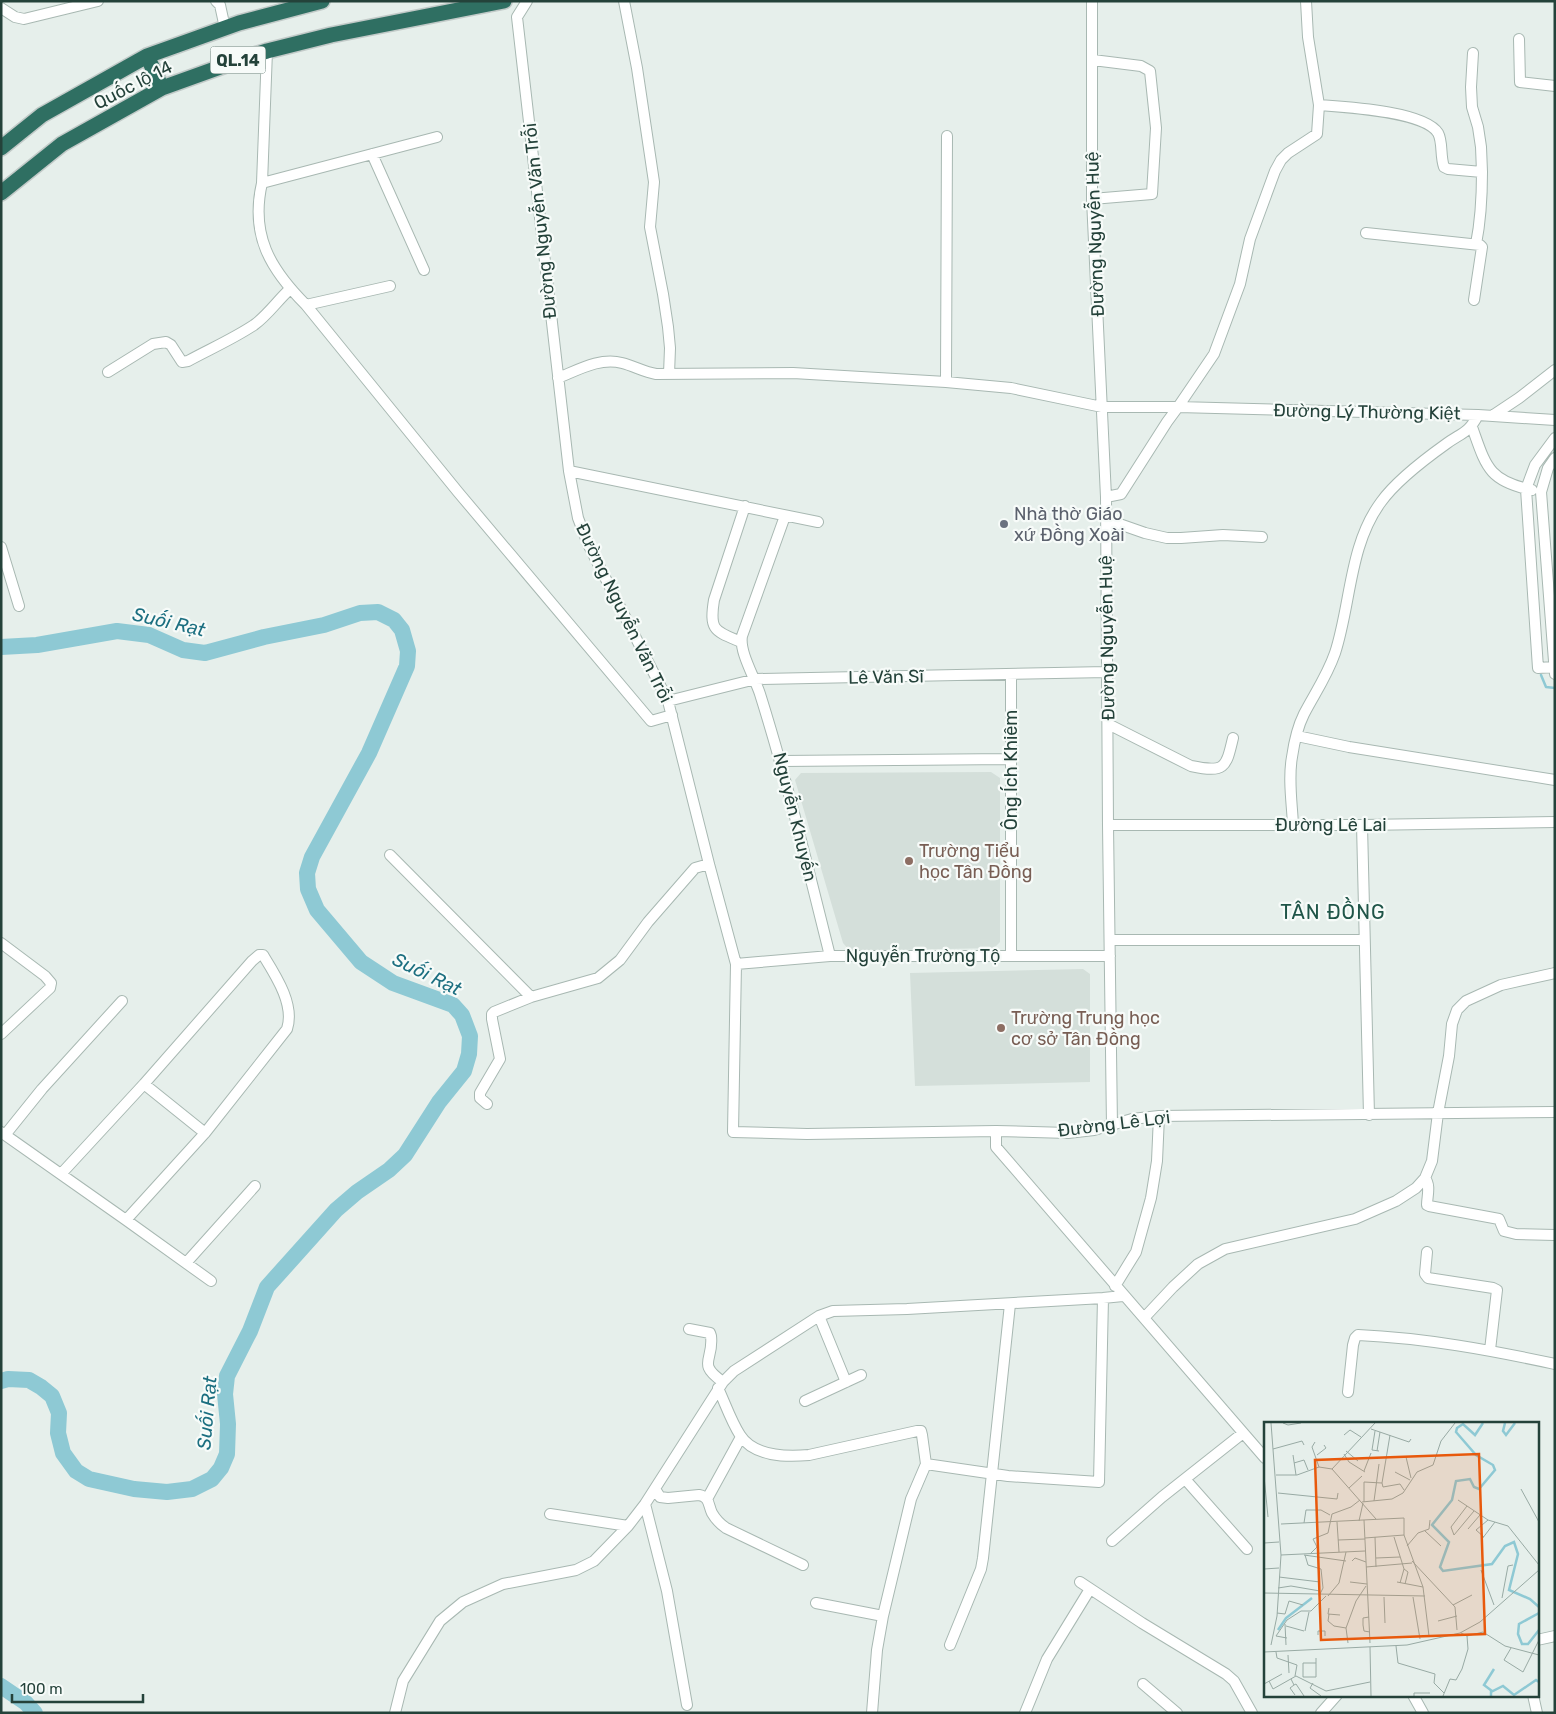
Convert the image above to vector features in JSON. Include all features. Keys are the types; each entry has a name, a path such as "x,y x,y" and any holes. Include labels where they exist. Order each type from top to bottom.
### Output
{"highway":[{"name":"Quốc lộ 14","path":"1,148 42,115 146,56 225,28 322,1"},
{"name":"Quốc lộ 14","path":"1,193 62,144 162,88 267,51 331,35 504,1"},
{"path":"146,56 162,88"}],"street":[{"path":"1,8 15,17 24,19 98,1"},
{"path":"216,1 220,4 225,28"},
{"name":"Đường Nguyễn Văn Trỗi","path":"527,1 517,17 569,471 578,518 588,544 668,701 736,964 733,1132"},
{"path":"624,1 637,68 654,182 650,226 668,327 670,348 669,374"},
{"name":"Đường Nguyễn Huệ","path":"1092,1 1092,199 1106,497 1112,1126"},
{"path":"1106,497 1121,494 1166,422 1214,354 1240,284 1250,239 1275,171 1281,160 1288,153 1317,134 1319,105 1308,37 1306,1"},
{"path":"1519,39 1520,82 1555,86"},
{"path":"267,51 260,228 265,250 273,265 290,289 306,305 458,492 651,721 672,715"},
{"path":"1473,53 1472,107 1478,127 1482,172 1480,222 1476,244"},
{"path":"1092,199 1152,194 1156,128 1150,71 1141,66 1093,60"},
{"path":"1319,105 1352,108 1424,121 1439,134 1444,166 1448,169 1482,172"},
{"path":"946,382 947,136"},
{"path":"262,183 437,137"},
{"path":"372,154 424,270"},
{"path":"1366,233 1476,244 1482,247 1474,300"},
{"path":"306,305 390,286"},
{"path":"108,372 153,344 166,342 182,362 188,361 254,325 270,312 281,297 290,289"},
{"name":"Đường Lý Thường Kiệt","path":"558,378 592,364 606,362 621,363 644,372 656,374 793,373 946,382 1012,388 1102,407 1178,407 1478,415 1555,420"},
{"path":"1492,416 1555,370"},
{"path":"1293,825 1290,778 1297,736 1304,715 1325,678 1335,652 1365,531 1380,502 1395,486 1446,444 1472,427 1478,415"},
{"path":"1472,427 1484,460 1492,472 1507,482 1541,492"},
{"path":"1554,667 1538,668 1526,489 1535,465 1555,438"},
{"path":"1555,458 1541,492 1550,554 1555,674"},
{"path":"569,471 818,522"},
{"path":"745,506 712,611 712,621 719,632 741,642 785,516"},
{"path":"1105,520 1145,534 1167,538 1223,535 1262,537"},
{"path":"1,547 19,606"},
{"name":"Nguyễn Khuyến","path":"741,642 756,680 781,761 830,956"},
{"name":"Lê Văn Sĩ","path":"668,701 756,680 1107,672"},
{"name":"Ông Ích Khiêm","path":"1011,675 1011,955"},
{"path":"1108,724 1191,766 1203,768 1222,766 1228,761 1233,738"},
{"path":"1297,736 1349,748 1555,780"},
{"path":"781,761 1010,760"},
{"name":"Đường Lê Lai","path":"1108,825 1362,825 1555,822"},
{"path":"1362,825 1370,1115"},
{"path":"390,855 530,997"},
{"path":"488,1104 480,1098 480,1093 500,1059 492,1014 530,997 598,978 620,960 648,922 695,868 709,864"},
{"path":"1110,940 1364,940"},
{"path":"1,943 45,976 51,983 50,988 1,1034"},
{"path":"61,1174 144,1084 252,961 259,955 263,956 284,993 290,1016 288,1030 205,1133 126,1220"},
{"name":"Nguyễn Trường Tộ","path":"736,964 830,956 1110,956"},
{"path":"1144,1318 1172,1287 1198,1264 1225,1250 1355,1219 1396,1201 1416,1188 1425,1178 1432,1161 1438,1113 1449,1056 1452,1024 1457,1010 1466,1001 1502,985 1555,973"},
{"path":"122,1001 3,1134 211,1281"},
{"path":"144,1084 205,1133"},
{"name":"Đường Lê Lợi","path":"733,1132 807,1134 996,1131 1068,1132 1094,1130 1132,1119 1159,1116 1555,1112"},
{"path":"1115,1286 1136,1252 1151,1198 1157,1161 1159,1116"},
{"path":"996,1131 996,1147 1264,1457"},
{"path":"1425,1178 1429,1184 1427,1202 1429,1206 1499,1219 1504,1231 1516,1234 1555,1235"},
{"path":"186,1263 255,1186"},
{"path":"1427,1252 1425,1274 1428,1278 1497,1290 1490,1350"},
{"path":"395,1713 403,1681 440,1621 463,1602 504,1584 576,1570 594,1561 628,1526 645,1504 721,1385 734,1371 819,1316 832,1311 1010,1304 1123,1296"},
{"path":"926,1464 992,1473 1099,1482 1104,1298"},
{"path":"950,1645 981,1569 1010,1304"},
{"path":"819,1316 846,1382"},
{"path":"689,1329 710,1333 708,1364 711,1373 721,1385 741,1437 755,1449 776,1455 809,1455 921,1431 926,1464 911,1499 883,1616 877,1650 872,1713"},
{"path":"1348,1392 1353,1345 1358,1335 1402,1337 1490,1350 1555,1364"},
{"path":"805,1401 860,1375"},
{"path":"1112,1542 1185,1478 1243,1433"},
{"path":"707,1499 741,1437"},
{"path":"1185,1478 1247,1549"},
{"path":"655,1489 660,1497 668,1498 699,1494 707,1499 711,1512 718,1522 726,1528 802,1565"},
{"path":"645,1504 667,1591 687,1705"},
{"path":"550,1514 628,1526"},
{"path":"1080,1582 1226,1674 1234,1681 1252,1713"},
{"path":"1025,1713 1048,1659 1090,1589"},
{"path":"816,1603 883,1616"},
{"path":"1538,1640 1555,1636"},
{"path":"1143,1684 1177,1713"},
{"path":"1321,1713 1336,1696"},
{"path":"1414,1696 1423,1713"},
{"path":"1533,1696 1537,1713"}],"shaded area":[{"name":"Trường Tiểu học Tân Đồng","path":"991,772 1000,778 1000,942 994,948 850,951 843,943 795,780 801,773"},
{"name":"Trường Trung học cơ sở Tân Đồng","path":"1083,969 1090,974 1090,1082 915,1086 910,973"}],"waterway":[{"name":"Suối Rạt","path":"1,647 37,645 117,631 149,635 183,650 205,653 264,637 324,625 360,613 378,612 394,620 402,630 408,651 407,666 369,753 312,857 307,873 308,889 317,910 361,962 393,983 453,1005 462,1015 470,1036 469,1054 464,1071 439,1102 405,1155 389,1170 357,1192 336,1210 267,1287 250,1331 227,1376 225,1394 228,1424 227,1454 221,1468 212,1479 192,1489 167,1492 134,1489 89,1479 76,1471 63,1453 58,1433 59,1413 52,1396 29,1380 8,1379 1,1381"},
{"path":"1541,675 1546,687 1555,688"},
{"name":"Suối Rạt","path":"1,1686 26,1703 35,1713"}],"place":[{"name":"Nhà thờ Giáo xứ Đồng Xoài","path":"1004,524"},
{"name":"Trường Tiểu học Tân Đồng","path":"909,861"},
{"name":"Trường Trung học cơ sở Tân Đồng","path":"1001,1028"}],"district":[{"name":"TÂN ĐỒNG","path":"1333,912"}]}
